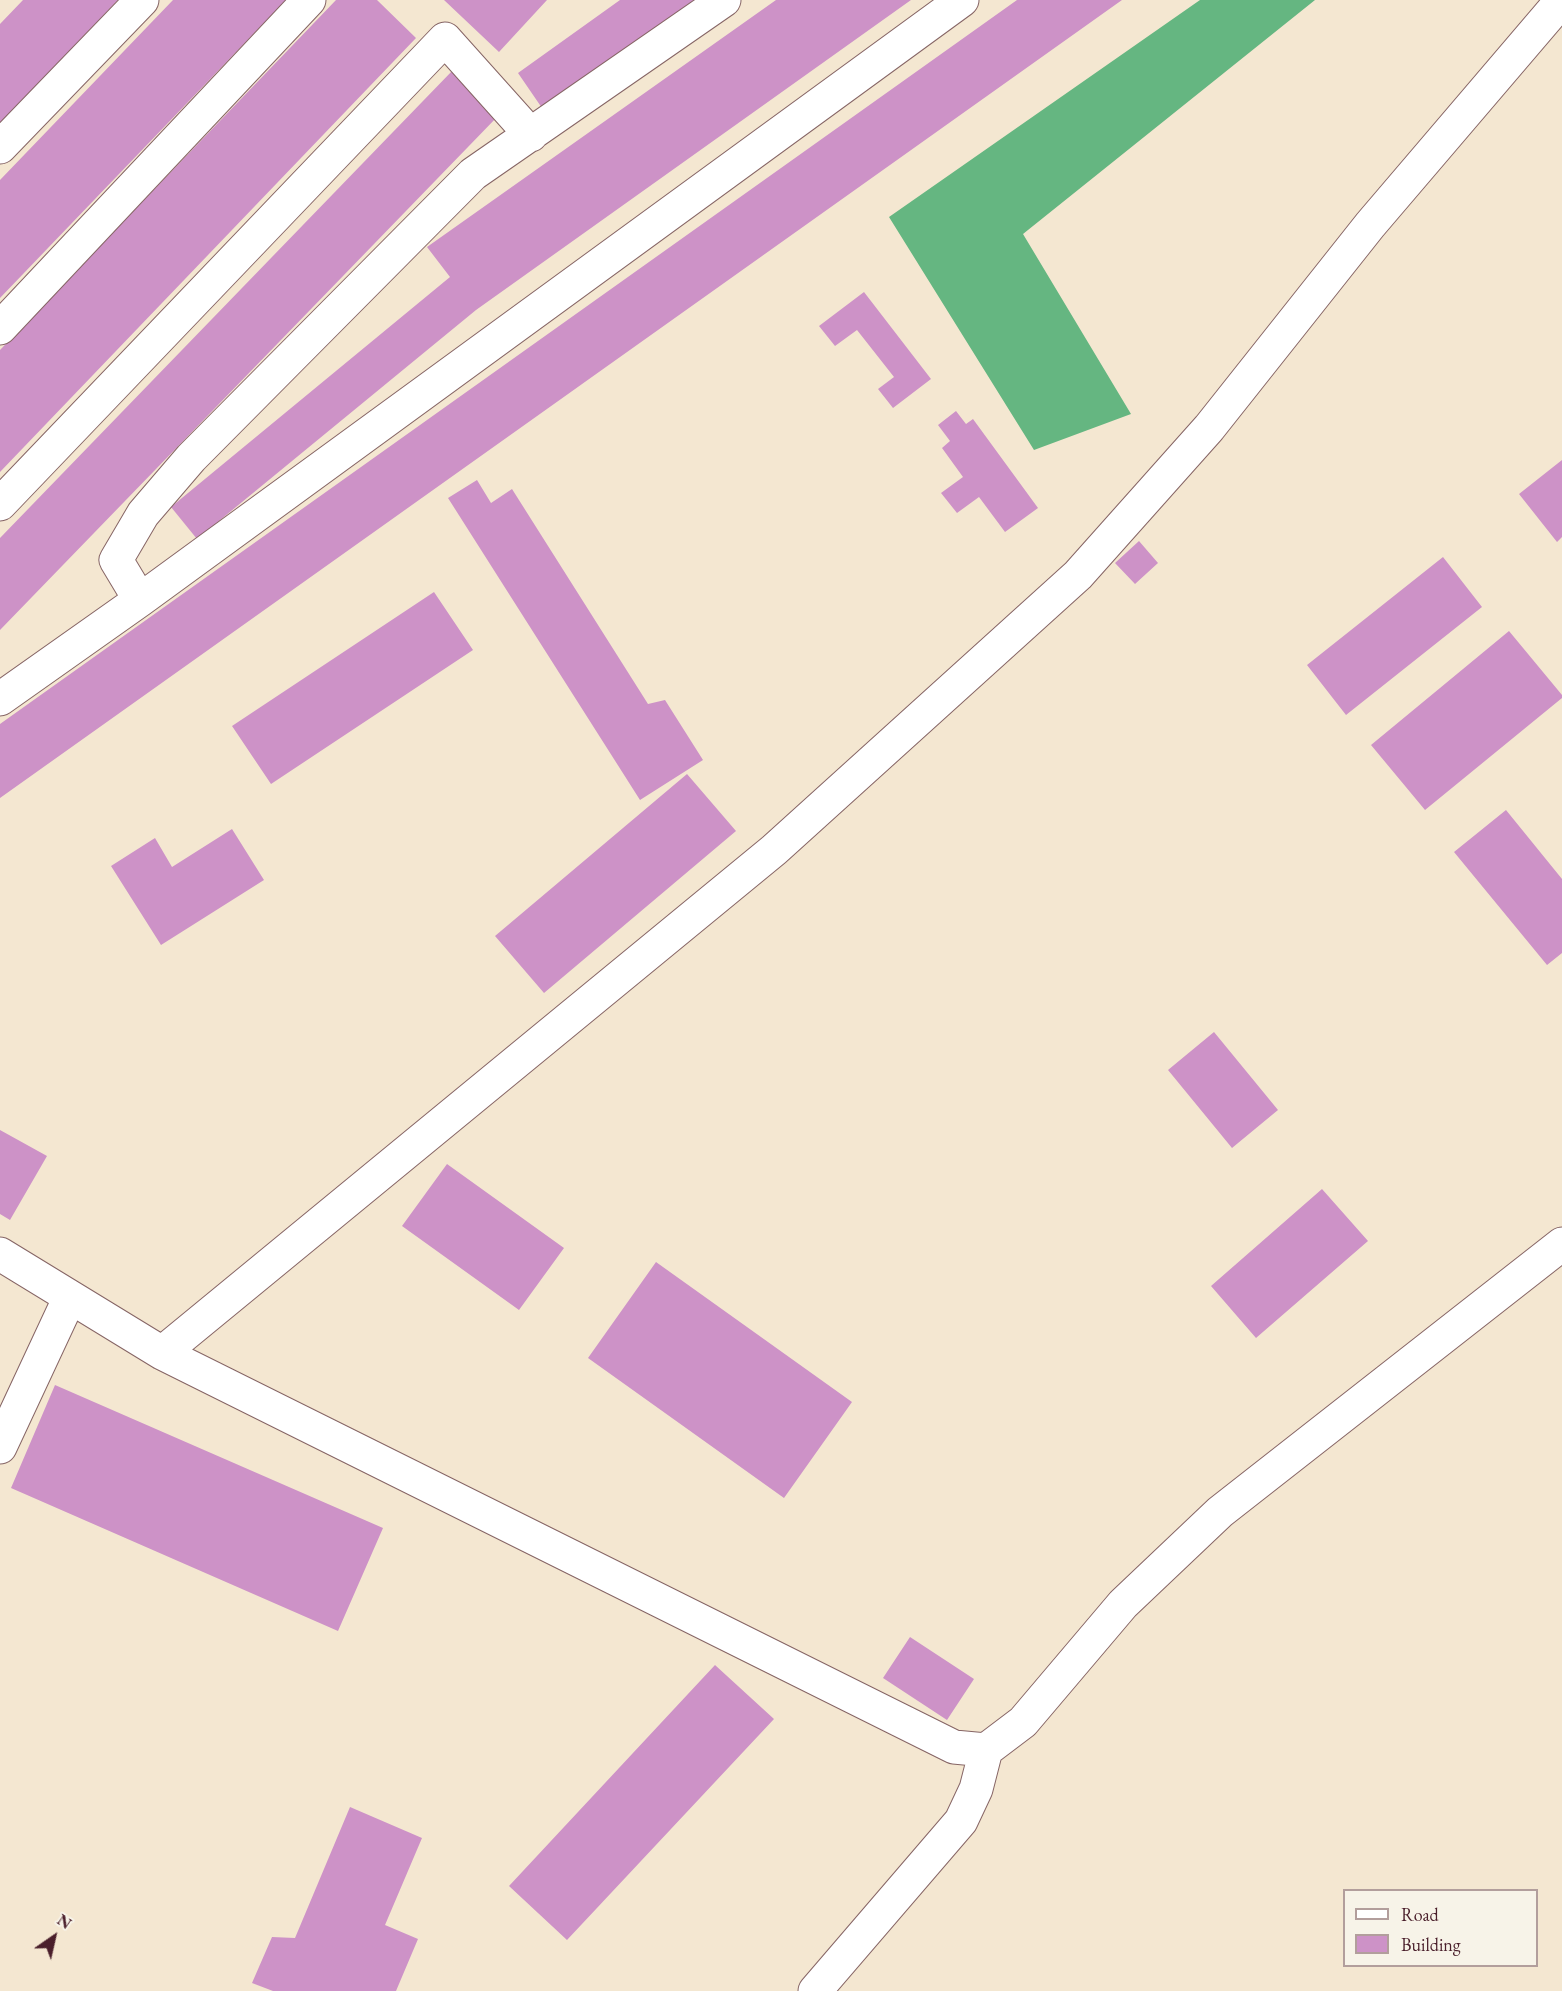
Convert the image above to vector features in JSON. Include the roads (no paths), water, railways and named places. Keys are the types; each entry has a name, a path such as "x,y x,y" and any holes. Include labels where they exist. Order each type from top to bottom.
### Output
{"lane":[{"path":"0,147 142,0"},
{"path":"0,328 309,0"},
{"path":"140,600 116,560 142,514 190,458 473,174 724,0"},
{"path":"0,699 140,600 962,0"},
{"path":"162,1353 774,850 1078,575 1209,428 1370,225 1562,0"},
{"path":"0,504 445,39 531,135"},
{"path":"815,1991 961,1821 976,1789 986,1750 1023,1722 1123,1604 1220,1512 1562,1244"},
{"path":"0,1254 162,1353 954,1747 986,1750"},
{"path":"0,1447 70,1297"}]}
